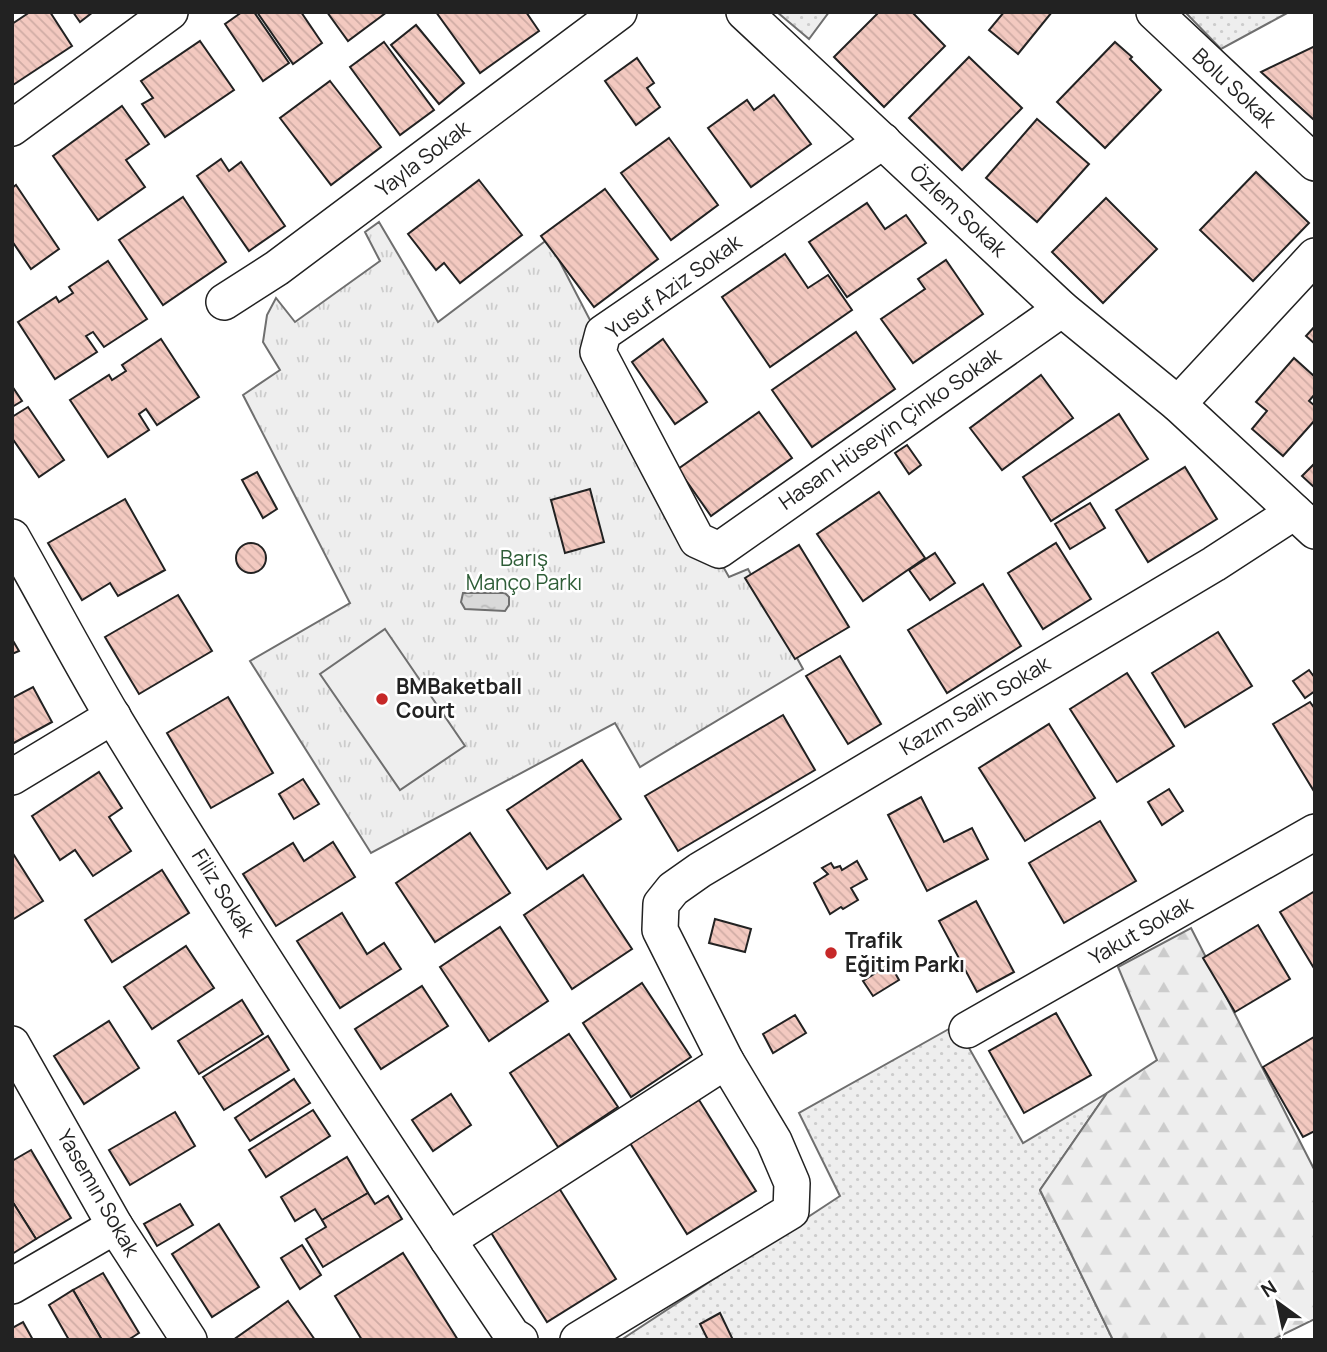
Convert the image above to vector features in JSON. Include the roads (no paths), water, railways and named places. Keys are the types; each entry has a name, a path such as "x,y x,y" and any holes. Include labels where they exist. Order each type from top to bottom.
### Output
{"street":[{"path":"12,128 170,12"},
{"name":"Yayla Sokak","path":"224,302 277,268 619,12"},
{"name":"Özlem Sokak","path":"744,12 1062,309 1178,404 1304,522"},
{"name":"Bolu Sokak","path":"1154,12 1315,163"},
{"name":"Yusuf Aziz Sokak","path":"719,550 697,540 598,352 603,333 883,141"},
{"path":"1178,404 1315,256"},
{"name":"Hasan Hüseyin Çinko Sokak","path":"719,550 1062,309"},
{"name":"Kazım Salih Sokak","path":"726,1061 660,930 661,904 673,889 700,870 1202,572 1304,522"},
{"name":"Filiz Sokak","path":"12,537 113,716 271,970 448,1240 512,1335 520,1340"},
{"path":"12,777 113,716"},
{"name":"Yakut Sokak","path":"967,1031 1315,831"},
{"name":"Yasemın Sokak","path":"12,1044 115,1226 189,1340"},
{"path":"448,1240 726,1061 774,1141 792,1183 791,1211 578,1340"},
{"path":"12,1286 115,1226"}],"water":[{"path":"463,593 505,593 509,597 509,605 505,611 465,609 461,602"}],"place":[{"name":"BMBaketball Court","path":"382,699"},
{"name":"Trafik Eğitim Parkı","path":"831,953"}],"park label":[{"name":"Barış Manço Parkı","path":"524,571"}]}
